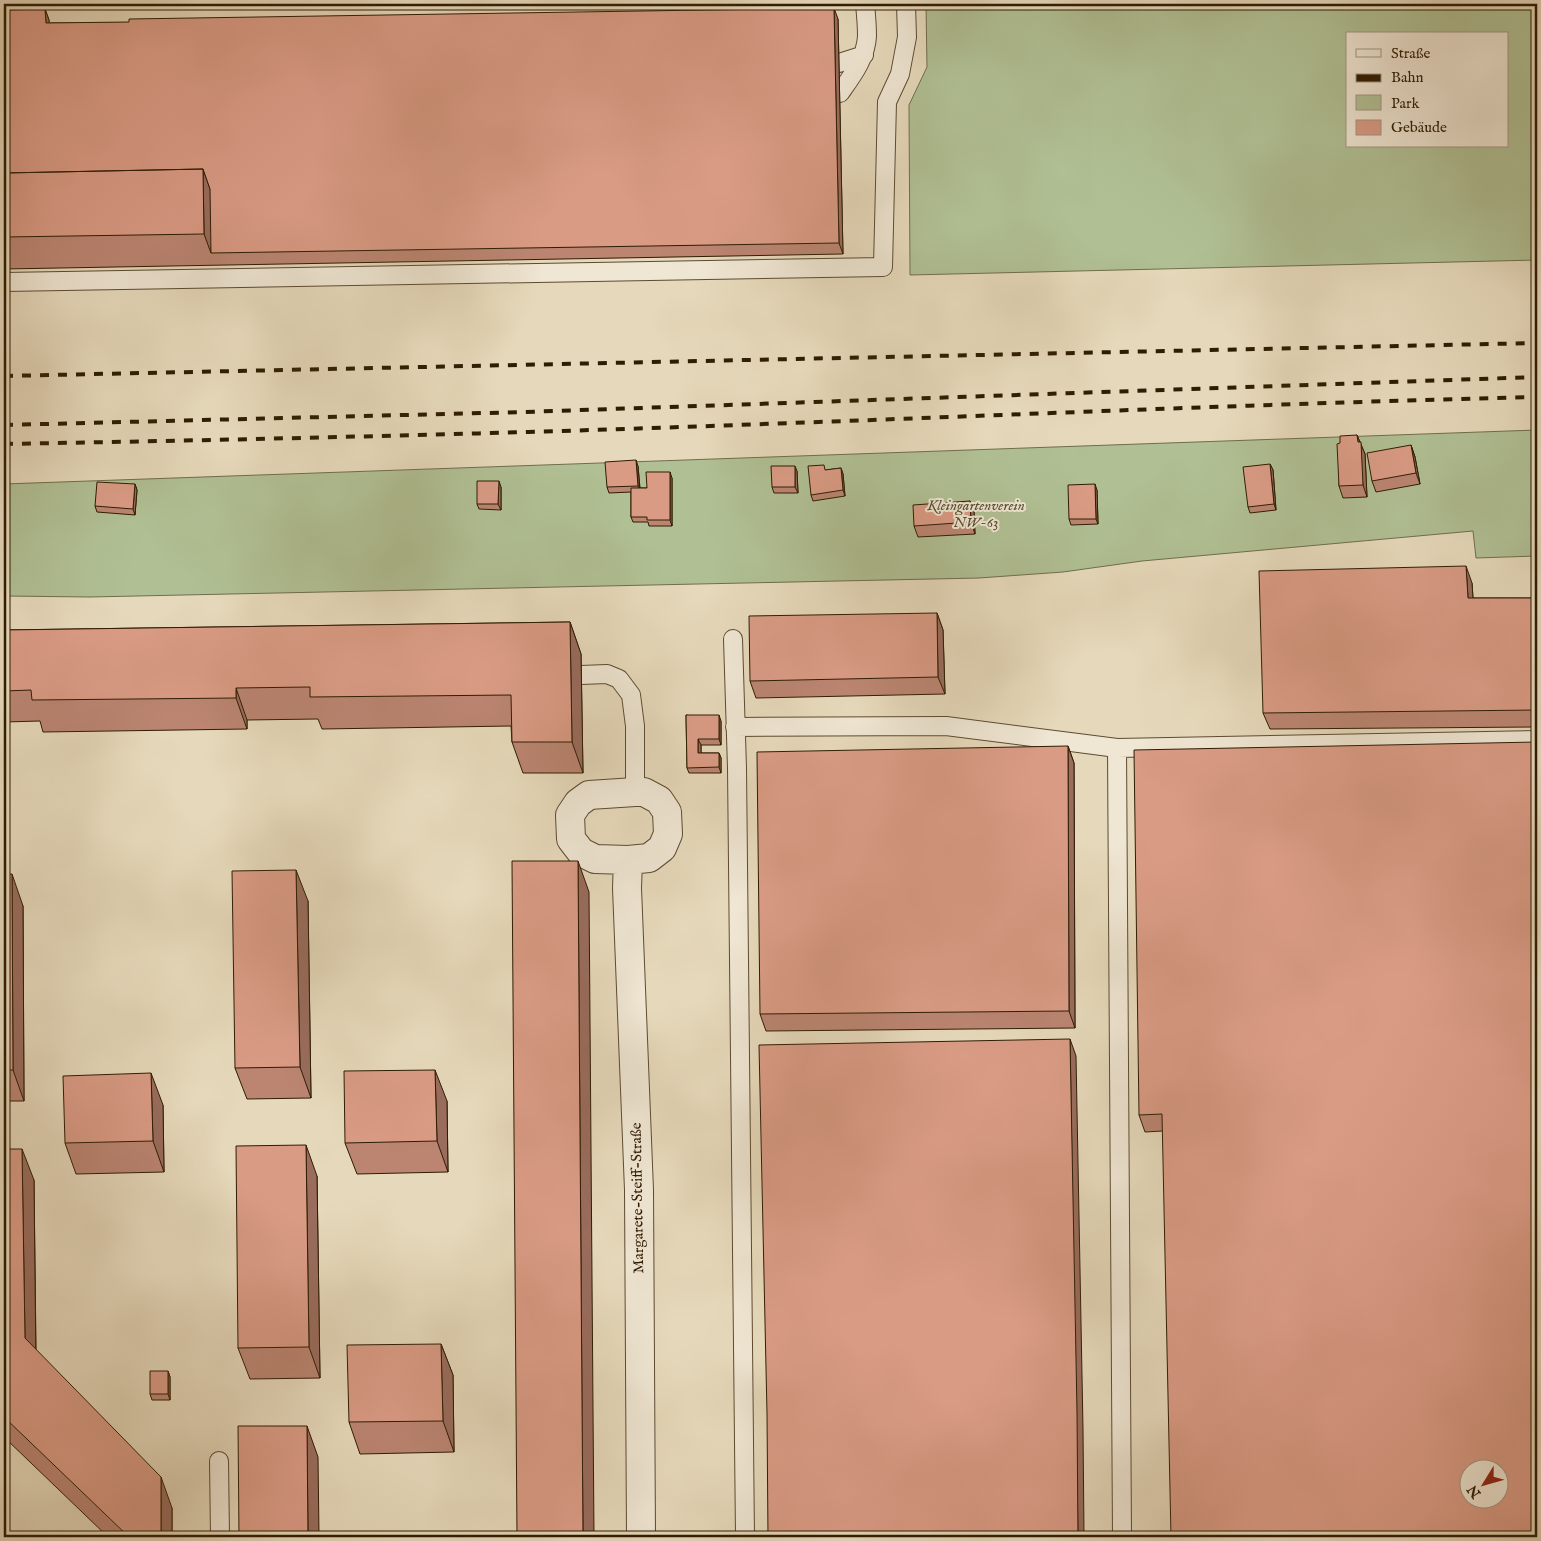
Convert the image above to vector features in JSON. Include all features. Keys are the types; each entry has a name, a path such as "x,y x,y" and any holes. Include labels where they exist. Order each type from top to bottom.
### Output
{"street":[{"path":"635,792 644,792 659,800 667,812 668,834 662,848 649,858 628,860 595,859 581,852 571,839 570,814 578,803 589,795 635,792"},
{"name":"Margarete-Steiff-Straße","path":"628,860 638,1190 641,1537"}],"lane":[{"path":"840,93 864,55 867,36 865,4"},
{"path":"4,282 884,267 887,102 900,74 907,37 906,4"},
{"path":"839,63 864,55"},
{"path":"733,639 737,768 745,1537"},
{"path":"582,675 607,674 619,679 631,695 635,726 635,792"},
{"path":"735,727 946,726 1117,748 1537,740"},
{"path":"1117,748 1122,1537"},
{"path":"219,1461 220,1537"}],"green space":[{"path":"926,4 1537,4 1537,260 910,275 909,105 927,67"},
{"name":"Kleingartenverein NW-63","path":"1537,430 1537,556 1476,558 1473,531 1142,561 1063,572 979,578 90,597 4,596 4,484"}],"building":[{"path":"834,8 839,243 211,253 210,189 203,169 4,173 4,10 45,9 46,23 129,22 129,19"},
{"path":"203,169 204,234 4,237 4,173"},
{"path":"1357,435 1358,442 1361,442 1363,485 1339,486 1337,444 1340,443 1340,436"},
{"path":"1411,445 1416,473 1372,481 1367,453"},
{"path":"636,460 638,486 607,487 605,462"},
{"path":"1270,464 1274,504 1248,507 1243,467"},
{"path":"824,465 825,470 841,468 843,490 811,495 808,466"},
{"path":"771,466 795,466 795,487 772,487"},
{"path":"646,472 670,472 670,520 647,520 647,517 631,517 631,488 647,488"},
{"path":"477,481 499,481 498,504 477,504"},
{"path":"97,482 135,484 133,509 95,506"},
{"path":"1095,484 1096,519 1069,519 1068,485"},
{"path":"970,501 971,522 914,526 913,505"},
{"path":"1466,566 1468,598 1537,598 1537,710 1263,713 1259,571"},
{"path":"937,613 938,677 750,681 749,616"},
{"path":"570,622 572,742 512,742 511,695 310,697 310,687 236,688 236,698 32,700 31,690 4,691 4,630"},
{"path":"686,715 719,715 719,739 698,739 698,753 719,753 719,767 687,768"},
{"path":"1537,742 1537,1537 1171,1537 1162,1114 1139,1115 1134,750"},
{"path":"1068,746 1069,1011 760,1014 757,752"},
{"path":"512,861 578,861 583,1537 517,1537"},
{"path":"296,870 300,1067 235,1068 232,871"},
{"path":"4,874 12,874 13,1070 4,1070"},
{"path":"1070,1039 1078,1537 768,1537 759,1045"},
{"path":"435,1070 437,1141 345,1143 344,1071"},
{"path":"151,1073 153,1141 65,1143 63,1076"},
{"path":"306,1145 309,1347 238,1348 236,1146"},
{"path":"4,1149 22,1149 25,1338 161,1477 161,1537 129,1537 4,1417"},
{"path":"441,1344 443,1421 349,1422 347,1345"},
{"path":"150,1371 168,1371 168,1394 150,1394"},
{"path":"238,1426 307,1426 308,1537 239,1537"}],"railway":[{"path":"4,376 1537,343"},
{"path":"4,425 525,412 1537,377"},
{"path":"4,444 528,432 1285,404 1537,397"}]}
